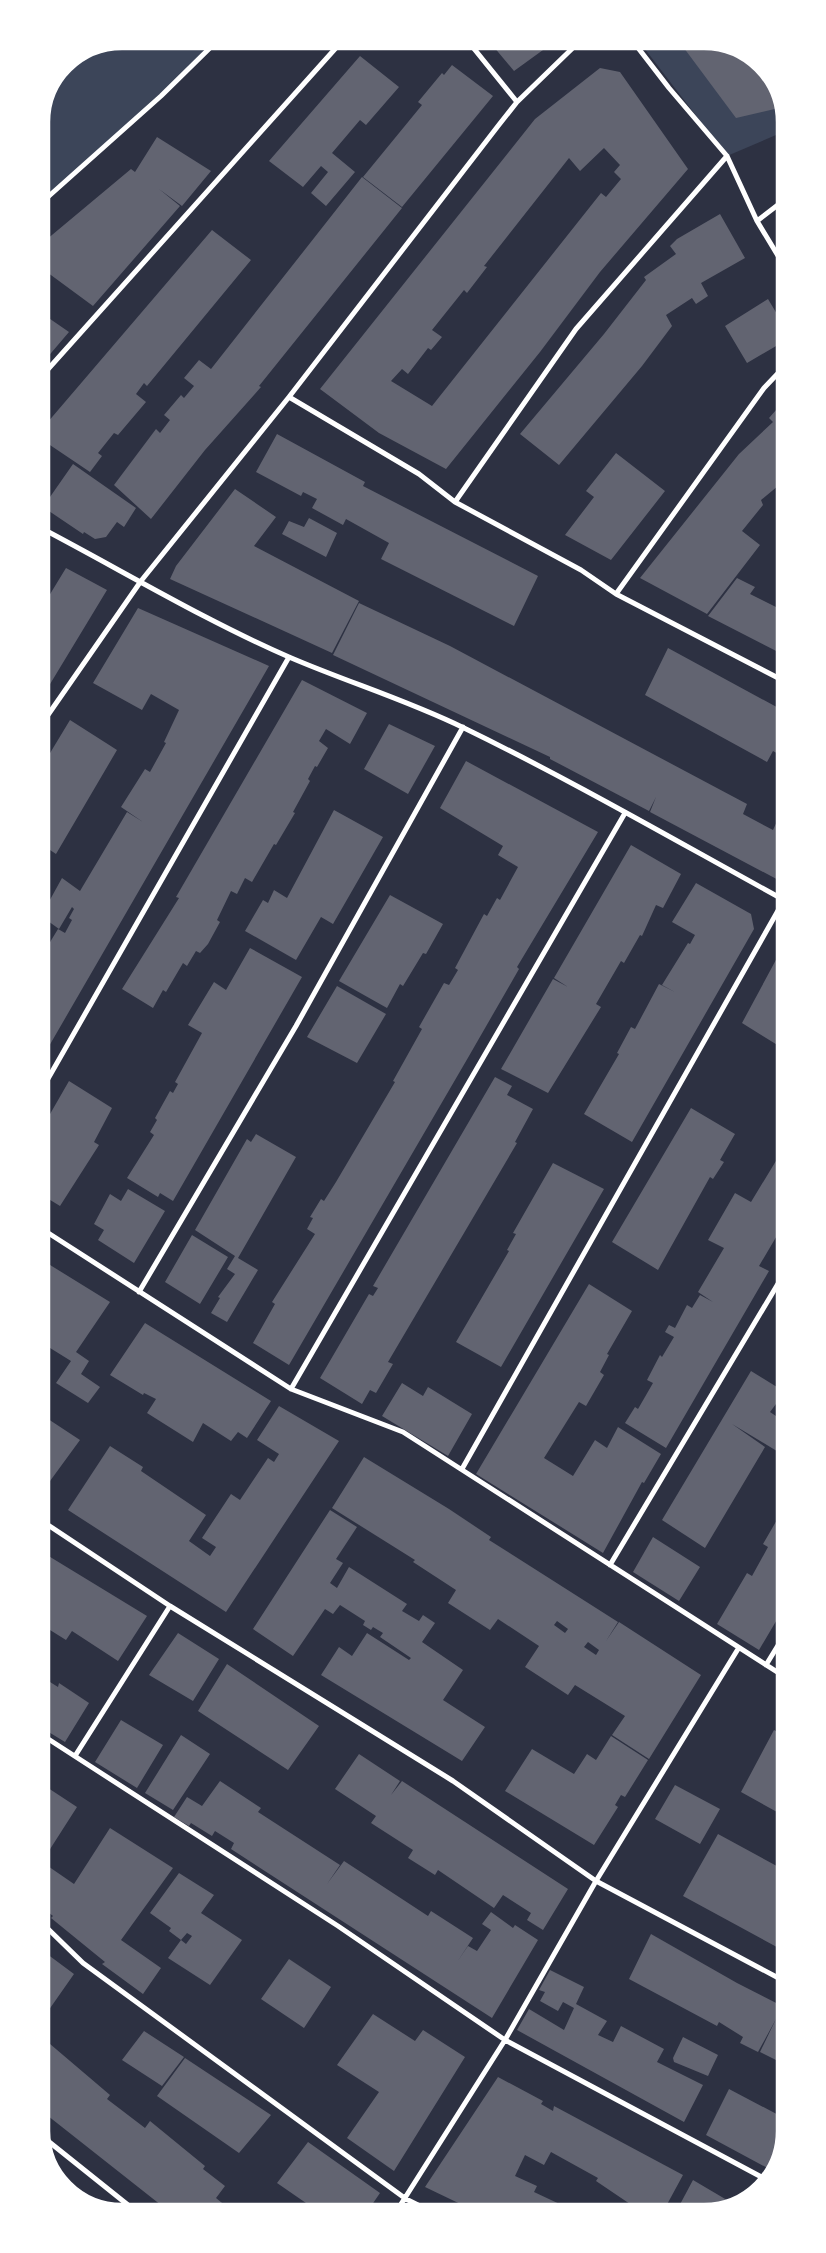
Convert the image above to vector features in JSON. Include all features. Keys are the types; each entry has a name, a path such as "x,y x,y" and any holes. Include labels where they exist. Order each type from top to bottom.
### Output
{"street":[{"path":"49,196 161,96 209,49"},
{"path":"49,367 335,49"},
{"path":"474,49 517,102"},
{"path":"49,713 141,581 289,397 517,102 572,49"},
{"path":"639,49 669,88 727,156 756,221 777,254"},
{"path":"455,502 576,329 727,156"},
{"path":"756,221 777,205"},
{"path":"616,594 758,395 777,375"},
{"path":"289,397 419,474 455,502 582,570 616,594 777,677"},
{"path":"49,532 141,581 163,595 289,657 373,689 462,727 777,896"},
{"path":"49,1079 289,657"},
{"path":"139,1292 296,1026 462,727"},
{"path":"291,1389 625,813"},
{"path":"462,1469 777,912"},
{"path":"49,1234 291,1389 403,1432 738,1649 777,1672"},
{"path":"610,1565 777,1285"},
{"path":"49,1526 170,1606 453,1781 596,1881 777,1977"},
{"path":"75,1756 170,1606"},
{"path":"766,1665 777,1647"},
{"path":"402,2204 505,2040 596,1881 738,1649"},
{"path":"49,1739 338,1926 505,2040 761,2177"},
{"path":"49,1931 83,1963 406,2199 416,2204"},
{"path":"49,2142 127,2204"}],"shaded area":[{"path":"112,49 207,49 49,199 49,117 51,103 56,89 74,67 85,59"},
{"path":"645,49 719,50 732,54 749,64 765,81 775,103 777,135 727,156"}],"building":[{"path":"496,49 542,49 543,50 514,71"},
{"path":"685,49 719,50 732,54 749,64 765,81 772,94 776,109 736,118"},
{"path":"360,56 399,87 366,125 360,120 332,153 355,172 326,206 311,193 328,172 321,166 303,187 269,161"},
{"path":"452,65 493,96 402,207 363,177 422,105 418,102 442,73 444,75"},
{"path":"600,68 620,72 688,169 600,272 540,352 446,469 379,433 320,389 535,119","holes":["604,148 620,165 614,172 621,179 606,197 601,193 432,406 391,381 402,369 408,374 428,348 431,350 442,337 432,330 464,290 467,293 487,267 484,266 569,158 580,171"]},
{"path":"157,137 211,171 182,206 159,189 180,206 93,306 49,274 49,237 131,169 135,172"},
{"path":"362,177 402,208 259,386 261,387 205,450 151,519 114,485 156,429 160,433 170,420 164,415 181,395 184,398 194,386 184,378 199,360 211,369"},
{"path":"720,214 745,258 701,283 708,296 696,304 692,298 666,315 672,326 642,366 559,465 520,434 604,334 646,280 644,277 676,254 670,246 677,239"},
{"path":"212,230 251,260 147,386 144,383 136,394 146,402 118,435 114,433 98,453 102,456 90,472 49,444 49,421"},
{"path":"768,299 777,314 777,346 747,363 725,326"},
{"path":"49,318 69,332 49,355"},
{"path":"777,409 777,487 761,500 763,505 742,531 760,545 707,614 640,578 739,454 773,422 769,418"},
{"path":"277,434 365,482 363,486 538,576 514,626 381,559 389,543 346,519 343,525 312,508 317,499 303,492 301,496 256,472"},
{"path":"616,453 665,491 611,560 565,535 594,497 586,491"},
{"path":"73,464 136,508 124,527 117,522 106,537 95,539 84,532 83,534 49,511 49,498"},
{"path":"235,489 276,517 254,546 359,601 332,653 170,579 176,566"},
{"path":"309,518 337,533 326,557 282,534 289,521 304,527"},
{"path":"66,568 107,590 49,686 49,596"},
{"path":"737,578 755,587 750,594 776,607 777,606 777,651 708,616"},
{"path":"359,603 450,646 747,804 743,814 773,830 777,821 777,879 650,812 656,797 649,811 550,759 550,757 333,655"},
{"path":"138,608 269,666 49,1046 49,944 58,929 65,933 72,920 69,918 74,909 72,907 59,929 49,922 49,902 62,878 80,891 127,812 143,822 121,807 145,769 150,772 166,743 164,742 179,710 151,694 142,710 93,683"},
{"path":"668,648 777,707 777,753 773,751 767,762 645,695"},
{"path":"302,680 367,713 350,744 326,729 319,741 328,748 308,779 310,781 293,812 295,813 276,845 274,844 252,882 245,878 237,894 231,891 217,920 220,922 208,944 200,953 196,951 187,966 183,963 166,992 163,990 153,1008 122,989 179,898 176,897"},
{"path":"70,720 117,750 56,854 50,850 49,851 49,755"},
{"path":"389,724 435,746 408,794 364,769"},
{"path":"466,761 598,832 517,967 519,969 289,1365 253,1343 275,1304 272,1302 315,1234 307,1229 313,1218 310,1217 321,1199 324,1201 336,1182 395,1082 393,1081 422,1029 419,1027 444,983 449,985 458,970 455,968 484,914 487,916 497,898 500,900 518,867 498,855 503,846 440,808"},
{"path":"334,810 383,837 333,924 321,917 296,960 245,931 263,900 268,903 274,890 287,898"},
{"path":"631,845 681,874 663,908 656,905 642,936 640,935 624,963 621,961 596,1004 601,1007 548,1093 501,1069 553,979 568,987 554,978"},
{"path":"696,883 751,914 754,929 632,1142 584,1114 619,1054 617,1053 631,1027 635,1029 659,984 675,992 662,985 695,935 672,922"},
{"path":"390,895 443,924 426,954 423,953 403,986 400,984 387,1008 339,981"},
{"path":"250,948 302,977 173,1201 160,1193 158,1197 127,1178 154,1135 150,1132 157,1120 155,1118 170,1091 173,1093 178,1084 175,1082 202,1033 188,1025 214,982 226,990"},
{"path":"777,958 777,1045 742,1023"},
{"path":"337,986 386,1014 357,1063 307,1037"},
{"path":"495,1077 512,1086 507,1095 533,1109 515,1142 517,1143 388,1362 393,1364 376,1393 370,1390 362,1404 320,1378 369,1294 373,1296 378,1288 373,1286"},
{"path":"69,1081 112,1108 94,1142 99,1145 60,1206 49,1199 49,1116"},
{"path":"691,1108 735,1134 720,1160 724,1162 713,1179 710,1177 658,1270 612,1242"},
{"path":"256,1134 296,1157 238,1258 258,1270 227,1322 211,1313 220,1298 218,1297 235,1274 227,1269 235,1256 195,1230 247,1139 251,1142"},
{"path":"777,1159 777,1236 759,1266 769,1271 666,1448 625,1423 635,1407 638,1409 653,1383 647,1380 660,1355 662,1357 674,1337 665,1332 669,1325 675,1328 687,1305 692,1308 700,1295 713,1302 698,1292 724,1248 708,1240 735,1193 751,1202"},
{"path":"553,1163 604,1189 501,1367 456,1342 509,1251 507,1250 516,1234 513,1233"},
{"path":"128,1189 165,1211 134,1263 98,1240 104,1230 94,1224 110,1194 121,1201"},
{"path":"192,1235 228,1257 200,1304 165,1282"},
{"path":"49,1264 110,1302 76,1352 89,1361 81,1374 100,1387 88,1403 56,1383 71,1361 49,1347"},
{"path":"589,1284 632,1311 607,1354 609,1355 600,1372 604,1375 586,1406 579,1402 544,1458 573,1476 595,1440 607,1448 618,1427 661,1454 644,1483 642,1482 603,1553 476,1474"},
{"path":"145,1323 271,1401 247,1438 238,1432 231,1441 203,1423 193,1442 147,1413 156,1399 144,1393 143,1395 110,1375"},
{"path":"751,1371 777,1387 777,1403 770,1412 777,1417 777,1451 732,1424 765,1447 705,1548 662,1520"},
{"path":"402,1383 423,1396 428,1387 472,1414 448,1456 382,1416"},
{"path":"279,1406 339,1441 226,1612 68,1510 110,1446 143,1467 141,1471 206,1515 189,1541 210,1556 216,1547 202,1538 231,1494 240,1500 268,1458 274,1462 279,1454 257,1440"},
{"path":"49,1420 80,1440 49,1482"},
{"path":"364,1457 449,1509 491,1537 489,1540 618,1622 606,1641 619,1622 701,1675 649,1759 612,1735 625,1716 575,1685 568,1695 525,1667 539,1646 498,1619 490,1630 448,1603 456,1590 413,1562 415,1560 332,1508","holes":["557,1621 568,1629 565,1633 554,1625","588,1642 599,1650 596,1655 584,1647"]},
{"path":"330,1510 357,1527 336,1559 343,1563 330,1583 337,1588 349,1567 407,1604 402,1611 419,1621 423,1615 435,1623 422,1642 463,1670 443,1700 485,1727 462,1761 321,1675 339,1647 352,1656 367,1633 409,1660 411,1658 380,1637 383,1633 373,1627 371,1630 363,1625 365,1621 340,1605 333,1614 325,1609 293,1656 253,1629"},
{"path":"777,1520 777,1620 759,1650 717,1624 747,1573 752,1576 768,1547 763,1544"},
{"path":"653,1537 700,1567 679,1601 633,1572"},
{"path":"49,1556 147,1616 118,1661 72,1631 66,1640 49,1629"},
{"path":"178,1633 219,1659 193,1701 149,1675"},
{"path":"227,1664 319,1726 288,1770 198,1711"},
{"path":"49,1681 58,1687 59,1683 89,1703 65,1742 49,1732"},
{"path":"121,1720 163,1745 137,1788 95,1762"},
{"path":"774,1730 777,1732 777,1812 741,1792"},
{"path":"181,1735 210,1754 173,1810 145,1793"},
{"path":"611,1736 648,1760 625,1797 621,1795 615,1805 618,1807 594,1845 505,1791 532,1749 574,1774 587,1754 596,1760"},
{"path":"359,1754 400,1781 391,1795 402,1781 568,1889 543,1930 527,1920 531,1913 503,1895 494,1908 438,1870 435,1875 408,1858 413,1850 371,1823 376,1816 335,1789"},
{"path":"220,1781 261,1808 258,1812 340,1865 327,1884 344,1861 428,1916 431,1911 473,1938 457,1962 468,1946 477,1951 491,1930 482,1924 491,1912 513,1928 515,1925 538,1940 492,2018 231,1849 234,1843 215,1831 212,1836 191,1823 189,1826 174,1817 187,1797 202,1806"},
{"path":"675,1785 720,1809 700,1844 655,1819"},
{"path":"49,1789 77,1807 49,1851"},
{"path":"110,1828 173,1868 121,1940 161,1968 143,1994 102,1964 105,1962 51,1918 53,1916 49,1913 49,1867 74,1884"},
{"path":"718,1834 777,1866 777,1947 683,1896"},
{"path":"179,1873 214,1895 201,1913 242,1940 210,1985 168,1958 181,1940 169,1931 171,1928 150,1913","holes":["187,1933 192,1936 186,1944 181,1940"]},
{"path":"651,1934 777,2003 777,2060 760,2052 776,2019 758,2052 740,2043 743,2037 719,2022 717,2026 629,1979"},
{"path":"49,1955 74,1974 49,2010"},
{"path":"289,1959 331,1987 304,2028 261,1999"},
{"path":"550,1970 584,1987 576,2004 607,2021 598,2035 613,2042 621,2026 664,2049 657,2062 703,2085 684,2122 517,2030 529,2009 564,2030 574,2008 563,2002 558,2011 540,2001 545,1992 539,1990"},
{"path":"373,2014 415,2041 423,2030 465,2057 394,2171 347,2138 379,2092 337,2065"},
{"path":"144,2031 184,2057 162,2086 122,2060"},
{"path":"683,2037 718,2055 708,2076 674,2062 673,2058"},
{"path":"49,2043 110,2095 107,2099 145,2128 150,2121 205,2166 203,2169 225,2186 216,2198 223,2204 160,2204 49,2117"},
{"path":"185,2058 271,2115 239,2153 157,2096"},
{"path":"498,2077 543,2101 541,2104 553,2111 554,2106 683,2175 667,2204 630,2204 596,2181 598,2178 551,2152 544,2165 525,2155 515,2176 537,2186 534,2192 560,2204 460,2204 425,2187"},
{"path":"729,2089 777,2114 776,2146 767,2168 706,2135"},
{"path":"308,2142 380,2193 372,2204 307,2204 277,2183"},
{"path":"693,2180 728,2200 714,2204 680,2204"}]}
